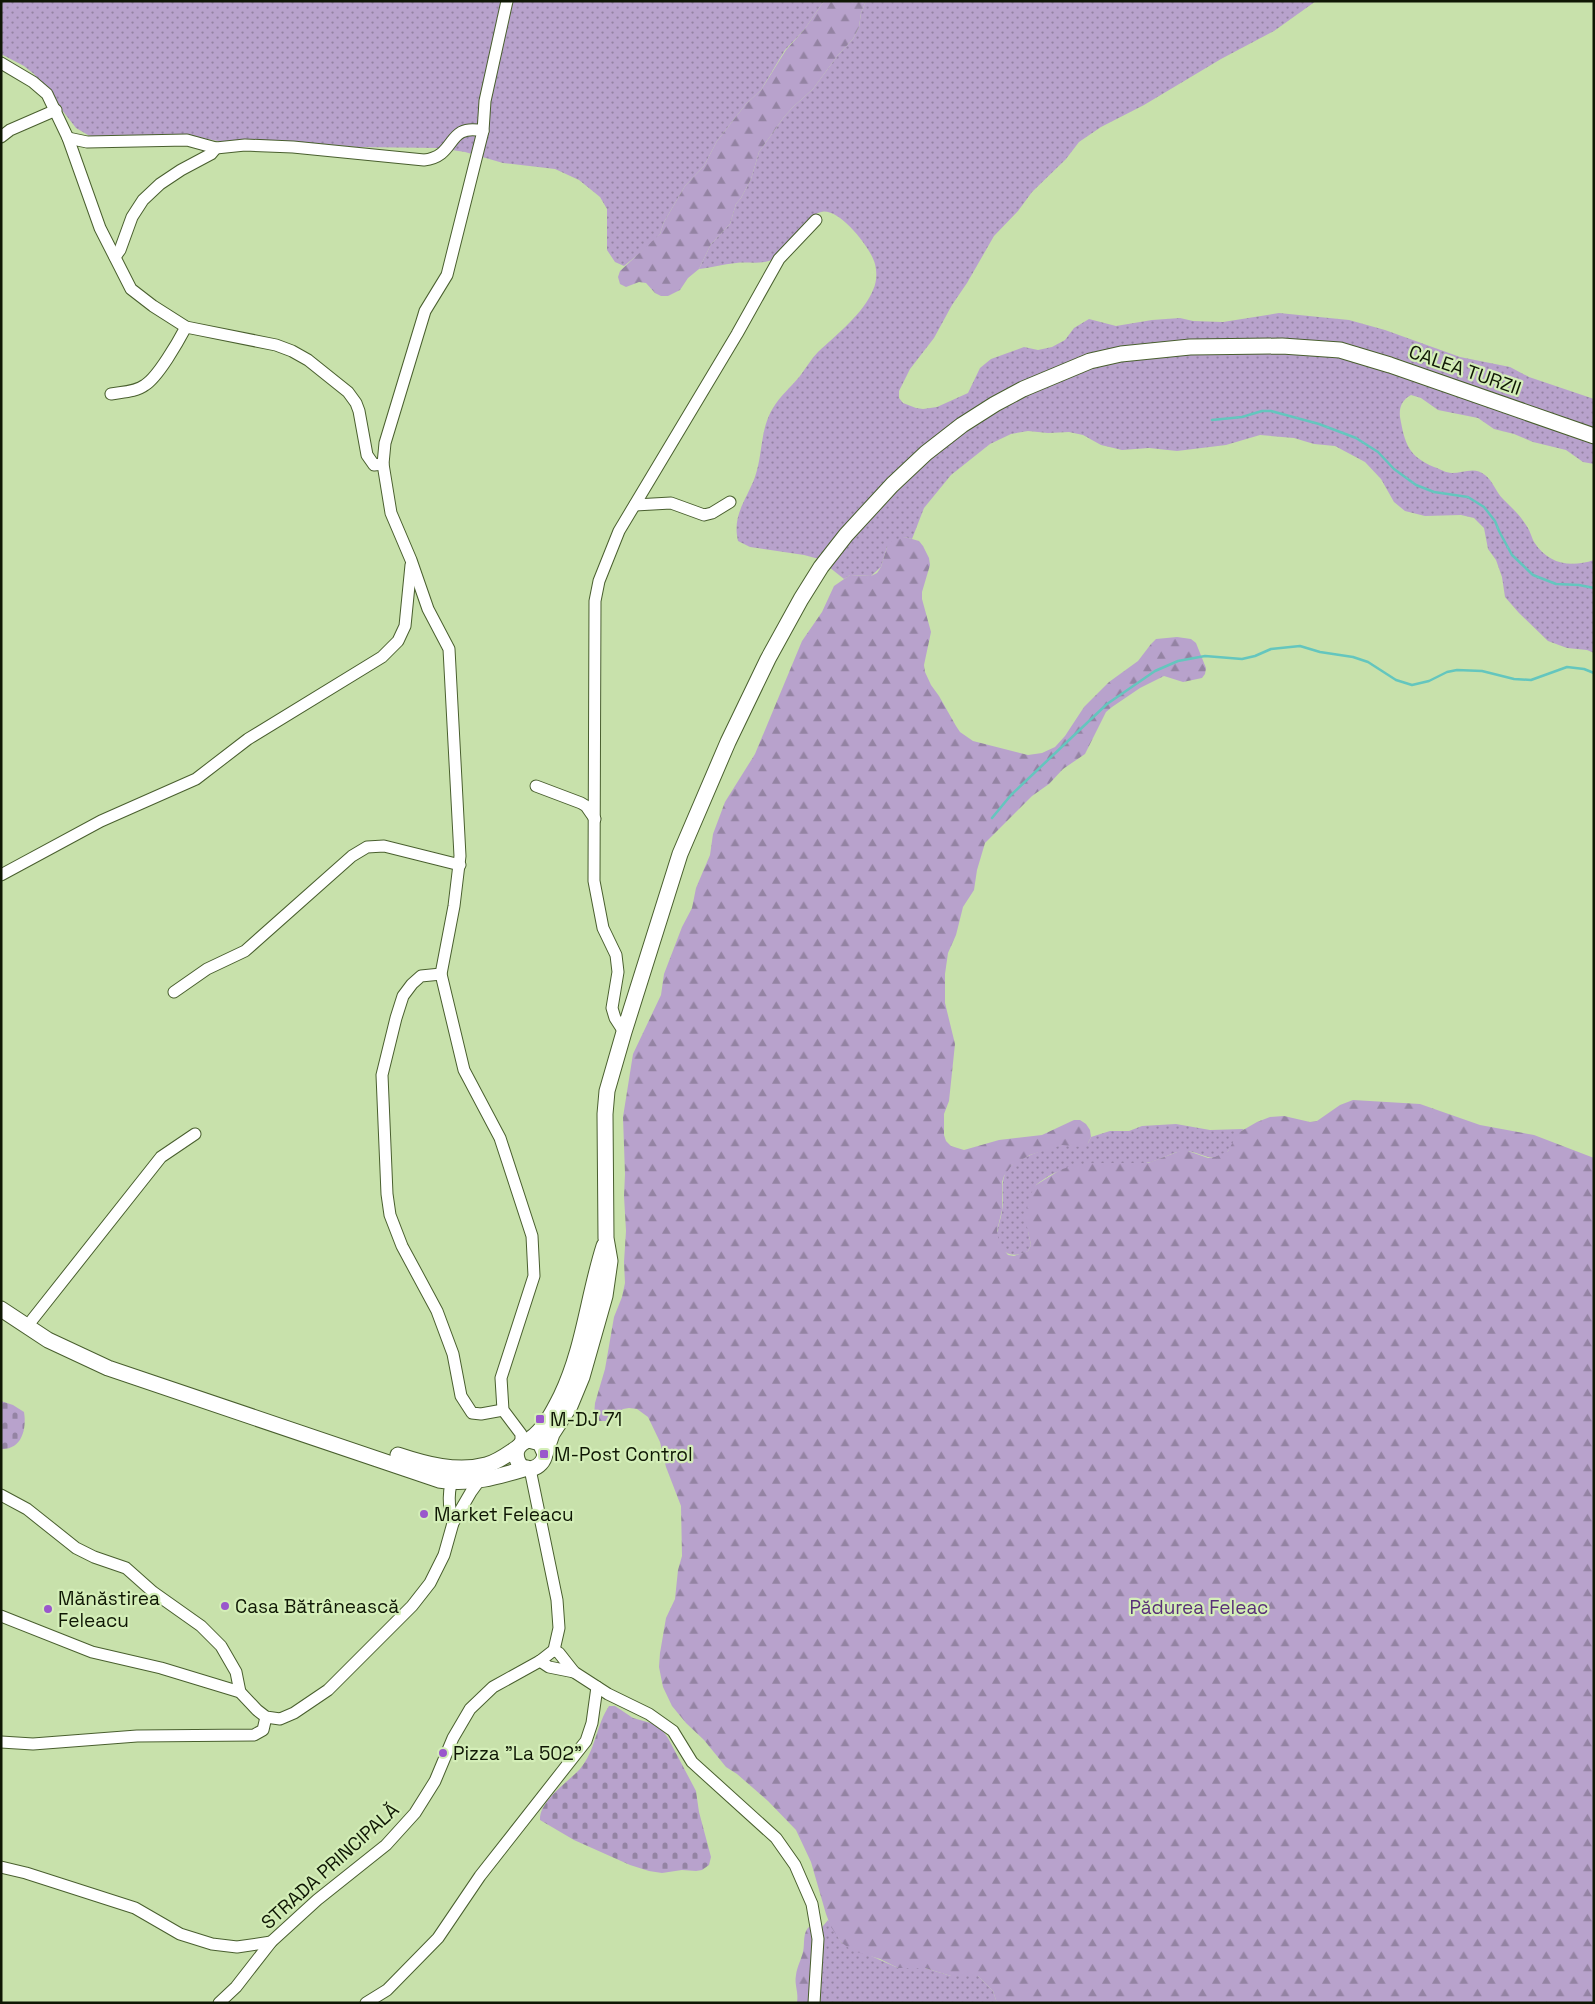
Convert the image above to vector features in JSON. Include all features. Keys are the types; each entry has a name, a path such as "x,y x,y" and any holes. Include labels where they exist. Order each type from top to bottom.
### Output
{"main road":[{"name":"CALEA TURZII","path":"606,1238 606,1107 612,1070 680,854 728,742 768,659 800,599 821,567 870,508 926,453 962,425 994,404 1030,386 1090,361 1121,354 1190,347 1266,345 1322,348 1349,352 1390,364 1594,436"},
{"path":"528,1469 518,1462 516,1452 550,1415 570,1374 582,1336 606,1238"},
{"path":"1,1309 48,1340 108,1368 439,1480 451,1482 479,1481 538,1467 542,1463 552,1434 570,1406 590,1356 608,1278 610,1262 606,1238"},
{"path":"1,1298 32,1320 70,1342 112,1360 427,1464 463,1468 487,1465 523,1444 540,1443 545,1454"}],"street":[{"path":"507,1 485,102 483,131 447,275 425,311 385,443 383,464 391,513 411,560 428,609 449,649 460,865 441,974 464,1070 500,1138 532,1236 534,1276 501,1378 503,1410 521,1434 523,1444"},
{"path":"1,63 33,82 47,94 68,138 100,228 131,289 186,327 276,346 292,351 308,360 348,392 356,403 367,455 374,465 383,464"},
{"path":"1,137 10,130 56,110"},
{"path":"68,138 87,142 187,140 216,148 245,145 293,147 424,160 434,159 443,154 460,132 470,128 483,131"},
{"path":"115,257 120,250 132,217 143,200 160,184 181,170 212,154 216,148"},
{"path":"624,1032 615,1018 612,1008 618,972 616,955 603,928 594,881 595,601 599,581 619,531 737,334 779,258 816,220"},
{"path":"111,394 139,389 147,384 178,343 186,327"},
{"path":"635,505 671,502 704,515 712,513 730,502"},
{"path":"1,875 101,821 196,779 248,739 382,657 398,641 405,626 411,560"},
{"path":"536,786 581,803 586,806 595,819"},
{"path":"174,992 206,969 245,951 352,856 367,847 384,846 460,865"},
{"path":"441,974 421,976 403,996 396,1018 382,1076 387,1194 390,1215 402,1246 437,1311 447,1336 453,1354 461,1396 466,1406 472,1413 481,1414 503,1410"},
{"path":"32,1320 161,1158 195,1134"},
{"path":"453,1523 449,1511 451,1482 463,1468"},
{"path":"528,1469 557,1600 559,1628 554,1650 559,1653 574,1672 608,1694 649,1714 673,1731 692,1762 776,1838 795,1865 812,1904 818,1939 814,2003"},
{"path":"1,1616 92,1652 161,1668 240,1692 266,1717 280,1719 294,1713 328,1690 412,1606 430,1583 444,1554 453,1523 470,1492 479,1481"},
{"path":"1,1495 26,1509 76,1548 94,1557 126,1568 153,1592 201,1626 221,1646 236,1672 240,1692"},
{"name":"STRADA PRINCIPALĂ","path":"219,2003 236,1986 271,1942 316,1900 386,1844 415,1813 435,1781 453,1738 470,1709 493,1687 540,1662 554,1650"},
{"path":"540,1662 549,1667 574,1672"},
{"path":"366,2003 387,1990 438,1938 480,1876 586,1741 592,1723 597,1687"},
{"path":"1,1742 33,1744 137,1736 254,1735 263,1730 266,1717"},
{"path":"1,1867 26,1873 135,1908 180,1934 204,1942 237,1948 271,1942"}],"green space":[{"path":"1,1 824,1 804,30 785,50 761,90 746,104 717,141 704,166 685,186 664,222 660,234 624,266 615,262 607,250 607,209 600,197 579,180 555,169 503,163 465,152 439,148 357,147 302,142 224,142 184,135 102,139 88,135 76,128 34,74 24,66 1,54"},
{"path":"824,1 866,1 861,13 859,27 853,39 838,55 813,89 784,117 759,152 751,179 736,204 730,224 711,244 699,269 688,278 680,290 668,296 661,296 655,293 646,283 639,282 626,287 620,284 618,277 620,271 660,234 664,222 685,186 704,166 717,141 746,104 761,90 786,50 804,30"},
{"path":"866,1 1316,1 1274,31 1221,59 1144,105 1101,127 1079,142 1066,159 1032,192 1018,211 994,236 934,338 910,369 899,391 899,398 903,403 916,408 937,407 968,393 980,368 991,359 1024,347 1038,350 1052,347 1065,340 1074,328 1089,319 1116,326 1180,318 1193,321 1223,322 1279,313 1349,320 1385,330 1460,357 1510,367 1529,377 1594,399 1594,464 1583,462 1566,450 1533,442 1514,434 1494,429 1478,418 1438,410 1421,398 1411,395 1403,402 1400,410 1406,442 1418,458 1443,471 1456,473 1473,470 1485,475 1521,518 1529,529 1534,542 1546,555 1568,564 1594,560 1594,653 1587,650 1567,648 1548,641 1519,613 1505,597 1502,577 1496,560 1488,549 1484,528 1474,518 1461,515 1425,516 1405,511 1394,502 1381,479 1365,462 1335,446 1314,444 1294,438 1260,435 1226,445 1177,451 1149,448 1122,450 1101,445 1083,435 1069,432 1048,433 1028,431 1011,434 990,444 951,475 924,508 912,539 905,537 887,547 881,567 871,576 850,575 844,579 819,559 750,547 738,541 738,516 755,477 766,424 773,408 815,355 849,323 869,299 874,287 876,267 861,239 845,222 828,212 821,212 809,219 772,260 699,269 711,244 730,224 736,204 751,179 759,152 784,117 813,89 838,55 853,39 859,27 861,13"},
{"name":"Pădurea Feleac","path":"905,537 919,541 929,558 930,565 922,592 922,599 931,632 924,665 925,672 960,732 973,741 1028,755 1042,753 1055,747 1065,736 1084,707 1109,682 1138,661 1156,639 1177,637 1191,639 1196,643 1206,668 1202,678 1183,682 1164,676 1140,688 1106,712 1085,754 1063,769 1049,784 1032,796 985,843 977,870 974,890 963,907 956,935 948,953 945,974 945,1003 955,1044 949,1101 944,1114 944,1135 946,1141 951,1146 964,1150 999,1140 1042,1135 1074,1120 1080,1120 1086,1124 1090,1130 1091,1137 1083,1147 1062,1145 1030,1155 1012,1165 1004,1176 1002,1182 1002,1210 997,1231 999,1244 1008,1255 1014,1256 1028,1251 1031,1245 1025,1218 1029,1197 1036,1185 1060,1170 1074,1165 1095,1163 1148,1163 1180,1151 1188,1151 1208,1158 1215,1157 1228,1151 1238,1133 1257,1122 1270,1117 1284,1116 1310,1122 1317,1121 1340,1105 1353,1100 1420,1104 1480,1125 1534,1135 1594,1158 1594,2003 997,2003 993,1991 978,1976 951,1976 925,1968 898,1968 880,1959 853,1951 842,1943 831,1927 811,1862 796,1830 768,1801 726,1767 672,1706 663,1687 659,1667 660,1653 666,1618 675,1599 678,1570 682,1556 681,1506 666,1467 660,1442 648,1417 637,1409 629,1408 623,1409 606,1421 599,1421 594,1416 595,1403 605,1369 614,1317 625,1283 626,1231 623,1117 633,1054 661,995 664,974 682,927 692,908 696,888 710,855 713,834 725,802 755,754 802,641 822,612 834,586 850,575 871,576 877,573 881,567 887,547 892,541"},
{"path":"1176,1124 1210,1130 1244,1129 1232,1146 1223,1155 1218,1157 1181,1151 1146,1163 1076,1166 1050,1175 1036,1185 1028,1231 1031,1245 1028,1251 1022,1254 1011,1254 999,1245 997,1233 1003,1205 1003,1180 1008,1169 1013,1164 1051,1148 1088,1143 1091,1137 1110,1131 1129,1131 1142,1126"},
{"path":"1,1401 13,1405 24,1412 25,1419 23,1432 18,1442 13,1446 1,1449"},
{"path":"609,1706 615,1706 633,1718 660,1727 668,1738 696,1791 699,1812 711,1857 709,1865 702,1870 662,1873 649,1871 630,1865 574,1840 540,1820 544,1806 549,1799 585,1762"},
{"path":"828,1920 842,1943 898,1968 925,1968 951,1976 978,1976 993,1991 997,2003 818,2003 818,1932"},
{"path":"810,1926 813,1927 822,1945 823,1952 818,2003 797,2003 797,1969 803,1952 805,1935"}],"waterway":[{"path":"1212,420 1242,417 1262,411 1271,411 1319,424 1356,438 1378,452 1394,469 1416,485 1434,492 1468,497 1484,507 1495,521 1512,555 1533,575 1556,584 1594,588"},
{"path":"992,818 1011,795 1107,704 1155,671 1178,661 1205,656 1242,659 1271,649 1300,646 1368,662 1396,680 1412,685 1429,681 1447,672 1457,670 1482,671 1514,679 1531,680 1567,667 1584,669 1594,673"}],"place":[{"name":"M-DJ 71","path":"540,1419"},
{"name":"M-Post Control","path":"544,1454"},
{"name":"Market Feleacu","path":"424,1514"},
{"name":"Casa Bătrânească","path":"225,1606"},
{"name":"Mănăstirea Feleacu","path":"48,1609"},
{"name":"Pizza \"La 502\"","path":"443,1753"}]}
